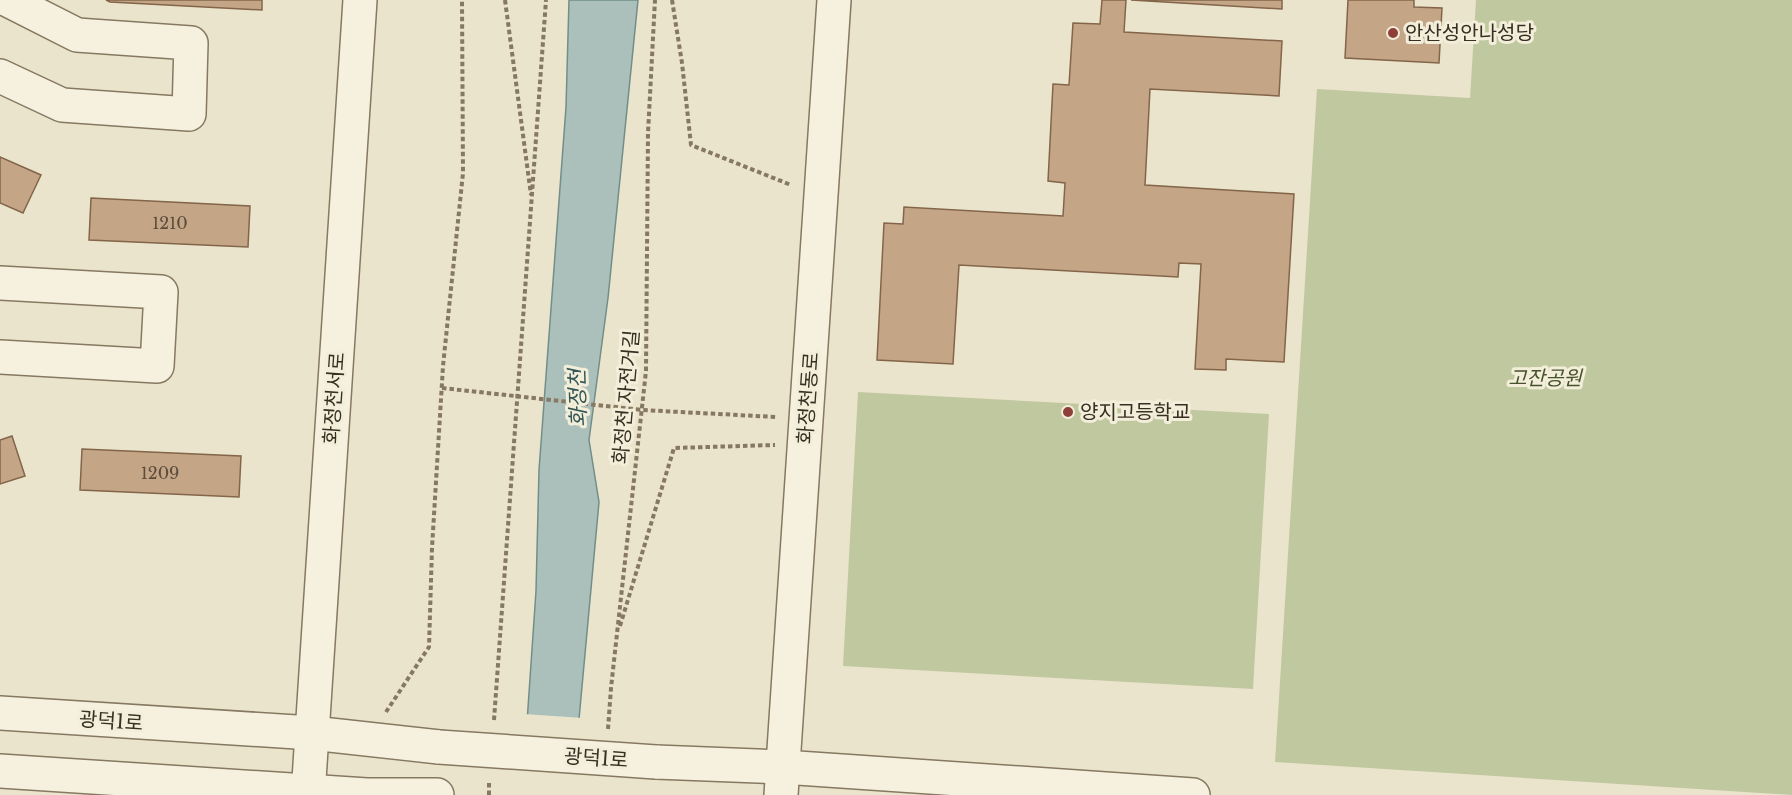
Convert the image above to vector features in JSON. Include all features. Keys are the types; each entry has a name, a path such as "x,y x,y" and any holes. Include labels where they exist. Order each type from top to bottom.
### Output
{"street":[{"path":"0,75 62,105 189,114 191,43 77,35 8,0"},
{"name":"화정천서로","path":"308,793 360,0"},
{"name":"화정천동로","path":"782,781 834,0"},
{"path":"0,283 161,292 157,366 0,357"},
{"name":"광덕1로","path":"0,713 312,734 439,747 657,762 782,781 1192,795"},
{"path":"0,771 308,793 436,795"}],"path":[{"path":"367,740 429,647 432,548 442,388 464,173 462,0"},
{"path":"505,0 532,203"},
{"path":"493,726 546,0"},
{"name":"화정천 자전거길","path":"608,736 646,371 648,133 655,0"},
{"path":"672,0 691,145 821,197"},
{"path":"442,388 805,431"},
{"path":"617,635 674,448 805,431"},
{"path":"489,795 490,772"}],"green space":[{"name":"고잔공원","path":"1476,0 1792,0 1792,795 1275,762 1317,89 1470,98"},
{"path":"858,392 1269,414 1253,689 843,666"}],"water":[{"name":"화정천","path":"569,0 638,0 608,298 589,440 599,502 572,795 522,795 536,591 539,470 566,107"}],"pier":[{"path":"524,714 583,718 575,795 519,795"}],"building":[{"path":"106,0 262,0 262,10 110,2"},
{"name":"양지고등학교","path":"1102,0 1126,0 1124,32 1282,41 1279,96 1150,89 1145,185 1294,194 1284,362 1226,359 1226,370 1195,369 1201,264 1179,263 1178,277 959,265 953,364 877,360 884,223 903,224 904,207 1063,216 1065,183 1048,181 1053,84 1069,85 1073,23 1100,24"},
{"path":"1131,0 1282,0 1282,9"},
{"name":"안산성안나성당","path":"1348,0 1414,0 1414,7 1442,8 1439,63 1345,58"},
{"path":"0,157 41,175 23,213 0,203"},
{"path":"91,198 250,206 248,247 89,240"},
{"path":"12,436 25,476 0,484 0,440"},
{"path":"82,449 241,456 239,497 80,490"}],"place":[{"name":"안산성안나성당","path":"1393,33"},
{"name":"양지고등학교","path":"1068,412"}]}
